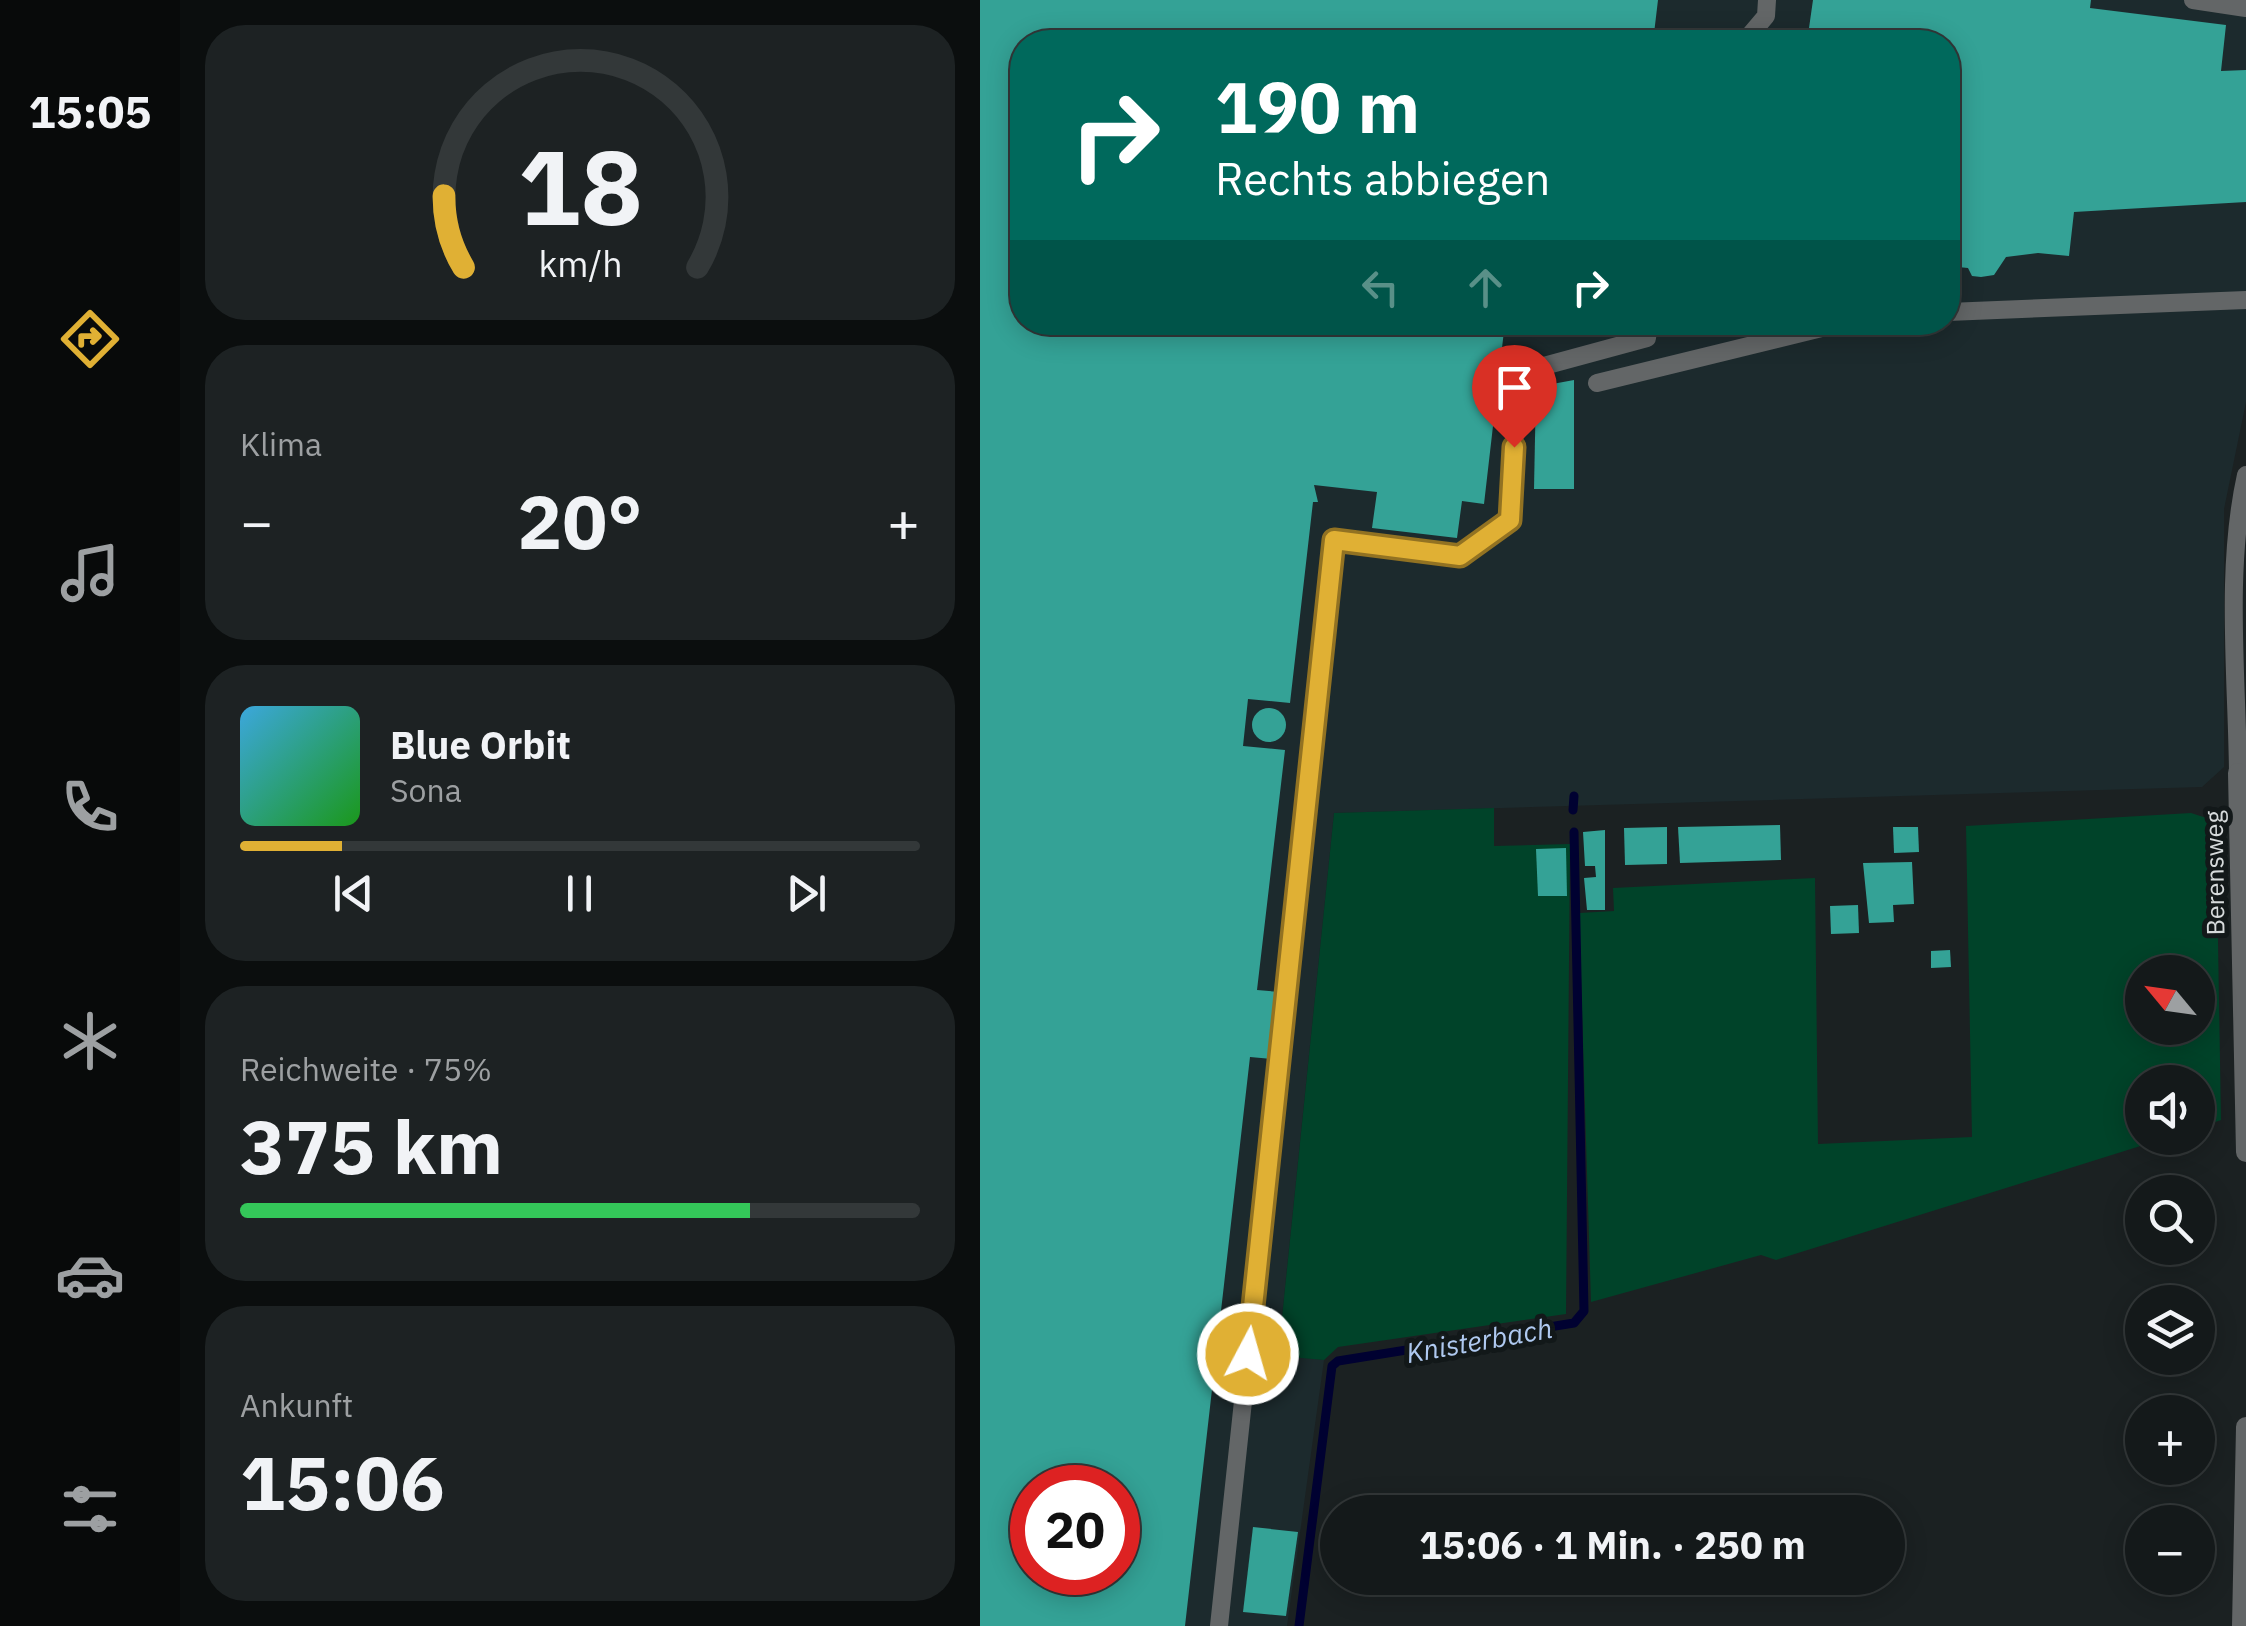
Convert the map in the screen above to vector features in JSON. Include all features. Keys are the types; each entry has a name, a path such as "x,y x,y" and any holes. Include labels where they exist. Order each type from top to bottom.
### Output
{"street":[{"name":"Berensweg","path":"2242,772 2246,1152"},
{"path":"2242,1626 2246,1427"}],"lane":[{"path":"1754,30 1766,16 1767,0"},
{"path":"2205,1 2246,8"},
{"path":"1960,312 2246,300"},
{"path":"1220,1626 1334,540 1460,556 1510,520 1518,373 1648,335"},
{"path":"1598,383 1793,335"},
{"path":"2242,772 2237,561 2239,509 2246,476"}],"shaded area":[{"path":"980,0 2246,0 2246,402 2224,509 2224,767 2202,787 1334,813 1278,1355 1324,1360 1287,1626 980,1626"}],"green space":[{"path":"1494,808 1494,846 1570,844 1566,1314 1338,1347 1324,1360 1278,1356 1334,813"},
{"path":"2191,813 2216,821 2221,1120 2215,1122 2215,1065 2125,1065 2125,1151 1776,1260 1761,1255 1591,1302 1579,913 1614,911 1613,888 1815,878 1818,1144 1972,1137 1966,826"}],"building":[{"path":"980,0 1658,0 1654,30 1010,30 1010,335 1504,335 1484,504 1462,501 1457,538 1372,528 1377,492 1314,485 1318,502 1313,502 1290,703 1248,699 1243,746 1285,750 1257,990 1280,992 1272,1059 1250,1057 1185,1626 980,1626"},
{"path":"1813,0 2091,0 2090,8 2226,25 2221,71 2246,70 2246,202 2074,212 2069,256 2038,253 2006,257 1994,275 1972,276 1968,268 1960,267 1960,30 1809,30"},
{"path":"1574,380 1574,489 1534,489 1536,387"},
{"path":"1269,708 1281,713 1286,725 1281,737 1269,742 1257,737 1252,725 1257,713"},
{"path":"1780,825 1781,860 1680,863 1678,827"},
{"path":"1667,827 1667,864 1625,865 1624,828"},
{"path":"1893,827 1918,827 1919,852 1894,853"},
{"path":"1605,830 1605,910 1587,910 1584,878 1596,877 1595,866 1585,866 1583,832"},
{"path":"1566,848 1567,896 1538,896 1536,849"},
{"path":"1912,862 1914,904 1893,905 1894,922 1869,923 1863,863"},
{"path":"1858,905 1859,933 1831,934 1830,906"},
{"path":"1950,950 1951,967 1931,968 1931,951"},
{"path":"1253,1527 1298,1532 1286,1616 1243,1612"}],"waterway":[{"name":"Knisterbach","path":"1573,810 1574,796"},
{"name":"Knisterbach","path":"1299,1626 1332,1366 1338,1361 1574,1323 1584,1311 1574,832"}],"route":[{"path":"1248,1354 1334,540 1460,556 1510,520 1514,447"}]}
